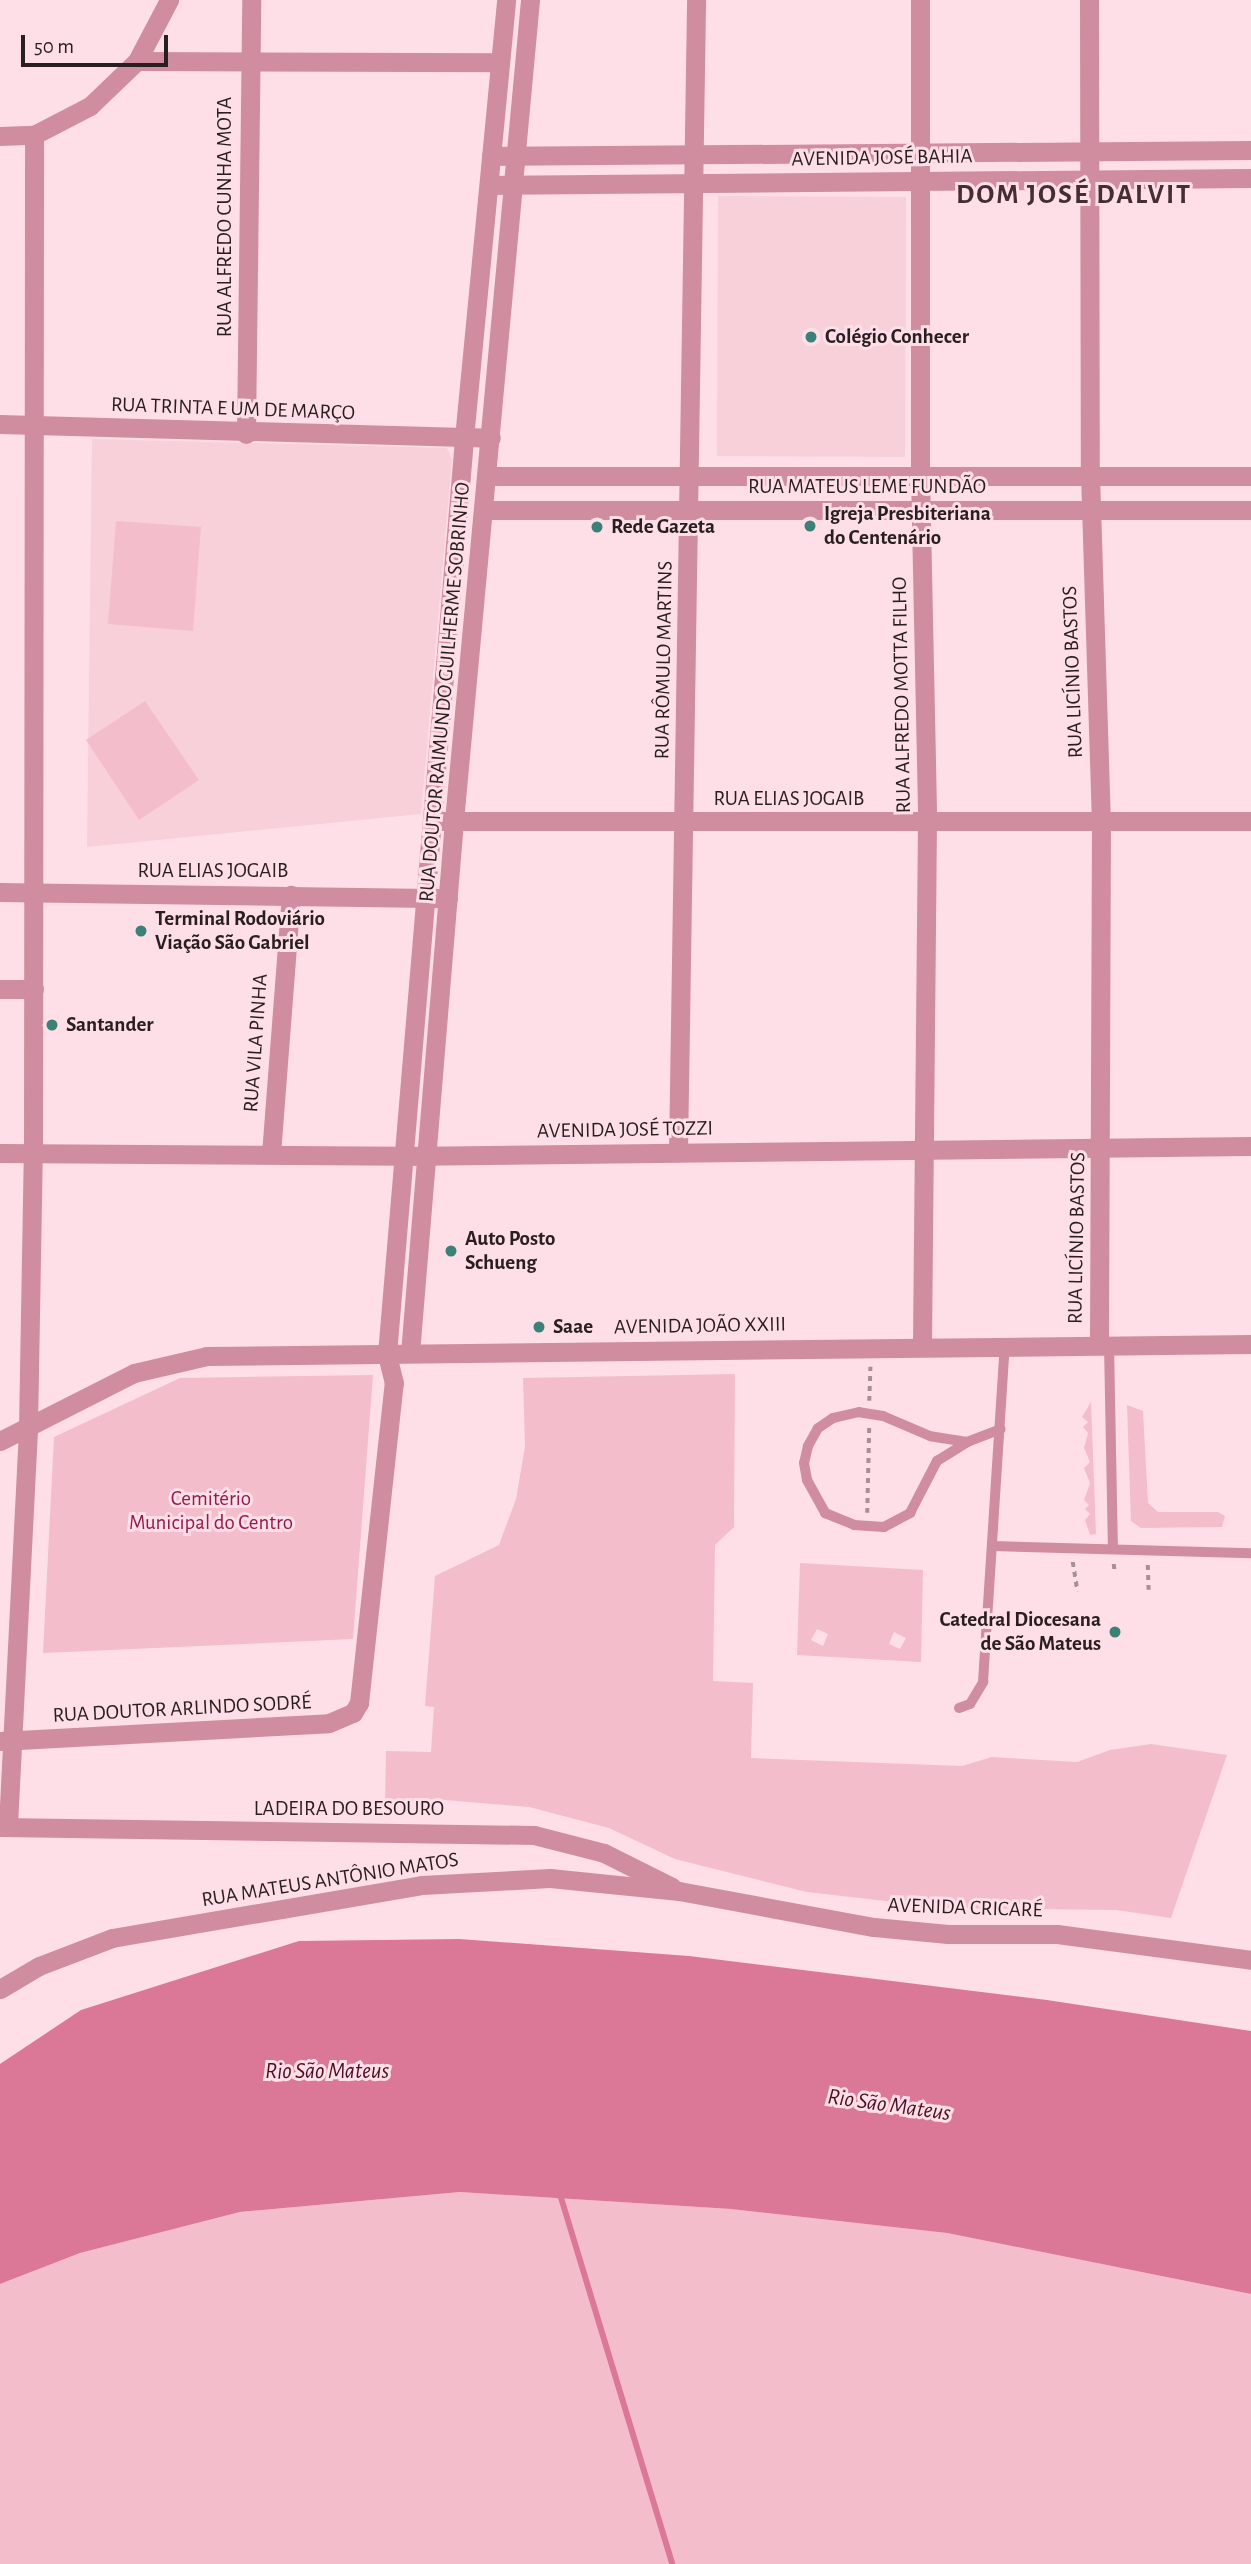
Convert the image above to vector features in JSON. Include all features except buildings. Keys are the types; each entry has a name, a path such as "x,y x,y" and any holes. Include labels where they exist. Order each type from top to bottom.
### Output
{"street":[{"path":"0,136 34,135 90,106 136,61 169,0"},
{"name":"RUA ALFREDO CUNHA MOTA","path":"246,434 251,0"},
{"name":"RUA DOUTOR RAIMUNDO GUILHERME SOBRINHO","path":"359,1703 394,1384 387,1354 402,1156 464,438 506,0"},
{"name":"RUA DOUTOR RAIMUNDO GUILHERME SOBRINHO","path":"394,1384 410,1353 454,821 530,0"},
{"name":"RUA RÔMULO MARTINS","path":"678,1152 696,0"},
{"name":"RUA ALFREDO MOTTA FILHO","path":"920,0 920,475 927,822 922,1347"},
{"name":"RUA LICÍNIO BASTOS","path":"1089,0 1087,178 1090,474 1101,821 1104,1344"},
{"path":"136,61 500,62"},
{"path":"4,1826 4,1742 28,1429 33,1153 34,135"},
{"name":"AVENIDA JOSÉ BAHIA","path":"491,156 1251,150"},
{"name":"AVENIDA JOSÉ BAHIA","path":"489,185 1251,178"},
{"name":"RUA TRINTA E UM DE MARÇO","path":"0,424 246,434 491,438"},
{"name":"RUA MATEUS LEME FUNDÃO","path":"487,476 1251,475"},
{"name":"RUA MATEUS LEME FUNDÃO","path":"484,510 1251,510"},
{"name":"RUA ELIAS JOGAIB","path":"432,821 1251,821"},
{"name":"RUA ELIAS JOGAIB","path":"0,892 448,898"},
{"name":"RUA VILA PINHA","path":"271,1154 290,895"},
{"path":"0,989 34,989"},
{"name":"AVENIDA JOSÉ TOZZI","path":"0,1153 427,1156 1251,1146"},
{"path":"396,1252 419,1253"},
{"name":"AVENIDA JOÃO XXIII","path":"0,1441 134,1373 207,1356 1251,1344"},
{"name":"RUA DOUTOR ARLINDO SODRÉ","path":"4,1742 329,1723 343,1720 359,1703"},
{"name":"LADEIRA DO BESOURO","path":"4,1826 169,1832 534,1835 604,1853 679,1891"},
{"name":"RUA MATEUS ANTÔNIO MATOS","path":"0,1989 38,1966 112,1938 422,1885 550,1878 679,1891"},
{"name":"AVENIDA CRICARÉ","path":"679,1891 874,1927 947,1934 1057,1934 1251,1960"}],"lane":[{"path":"1104,1344 1113,1548"},
{"path":"959,1708 970,1704 983,1682 1005,1346"},
{"path":"967,1442 930,1436 869,1414 833,1418 818,1428 804,1464 814,1499 825,1513 867,1527 901,1521 916,1503 930,1468 967,1442 1001,1429"},
{"path":"993,1546 1251,1553"}],"path":[{"path":"867,1527 870,1347"},
{"path":"1071,1549 1078,1591"},
{"path":"1147,1549 1149,1590"}],"shaded area":[{"name":"Colégio Conhecer","path":"718,196 906,197 905,457 717,456"},
{"path":"92,439 447,448 452,459 421,814 87,847"}],"green space":[{"path":"116,521 201,527 193,631 108,624"},
{"path":"145,701 199,780 139,820 86,740"},
{"path":"735,1374 734,1527 715,1545 713,1681 753,1683 751,1758 962,1766 992,1757 1077,1762 1110,1750 1151,1744 1227,1755 1171,1918 1116,1910 947,1908 807,1892 675,1859 609,1828 529,1807 434,1799 385,1805 386,1751 431,1752 434,1707 425,1706 435,1576 499,1545 516,1499 525,1447 523,1378"},
{"name":"Cemitério Municipal do Centro","path":"373,1375 353,1639 43,1653 54,1437 180,1378"},
{"path":"1091,1402 1096,1534 1090,1535 1085,1520 1090,1514 1085,1509 1089,1505 1084,1500 1090,1483 1084,1468 1090,1462 1084,1448 1088,1433 1083,1427 1088,1422 1082,1417"},
{"path":"1127,1405 1143,1411 1148,1503 1158,1512 1218,1512 1225,1516 1222,1527 1141,1528 1131,1521"},
{"path":"800,1563 923,1570 921,1662 797,1655","holes":["817,1629 828,1634 823,1646 811,1640","894,1632 906,1638 900,1649 889,1644"]},
{"path":"460,2192 731,2209 947,2233 1251,2294 1251,2564 0,2564 0,2284 80,2253 240,2212"}],"water":[{"name":"Rio São Mateus","path":"459,1939 689,1956 1047,2000 1251,2031 1251,2294 947,2233 731,2209 460,2192 240,2212 80,2253 0,2284 0,2064 81,2010 299,1941"}],"waterway":[{"path":"559,2191 672,2564"}],"place":[{"name":"Colégio Conhecer","path":"811,337"},
{"name":"Igreja Presbiteriana do Centenário","path":"810,526"},
{"name":"Rede Gazeta","path":"597,527"},
{"name":"Terminal Rodoviário Viação São Gabriel","path":"141,931"},
{"name":"Santander","path":"52,1025"},
{"name":"Auto Posto Schueng","path":"451,1251"},
{"name":"Saae","path":"539,1327"},
{"name":"Catedral Diocesana de São Mateus","path":"1115,1632"}],"district":[{"name":"DOM JOSÉ DALVIT","path":"1074,195"}]}
